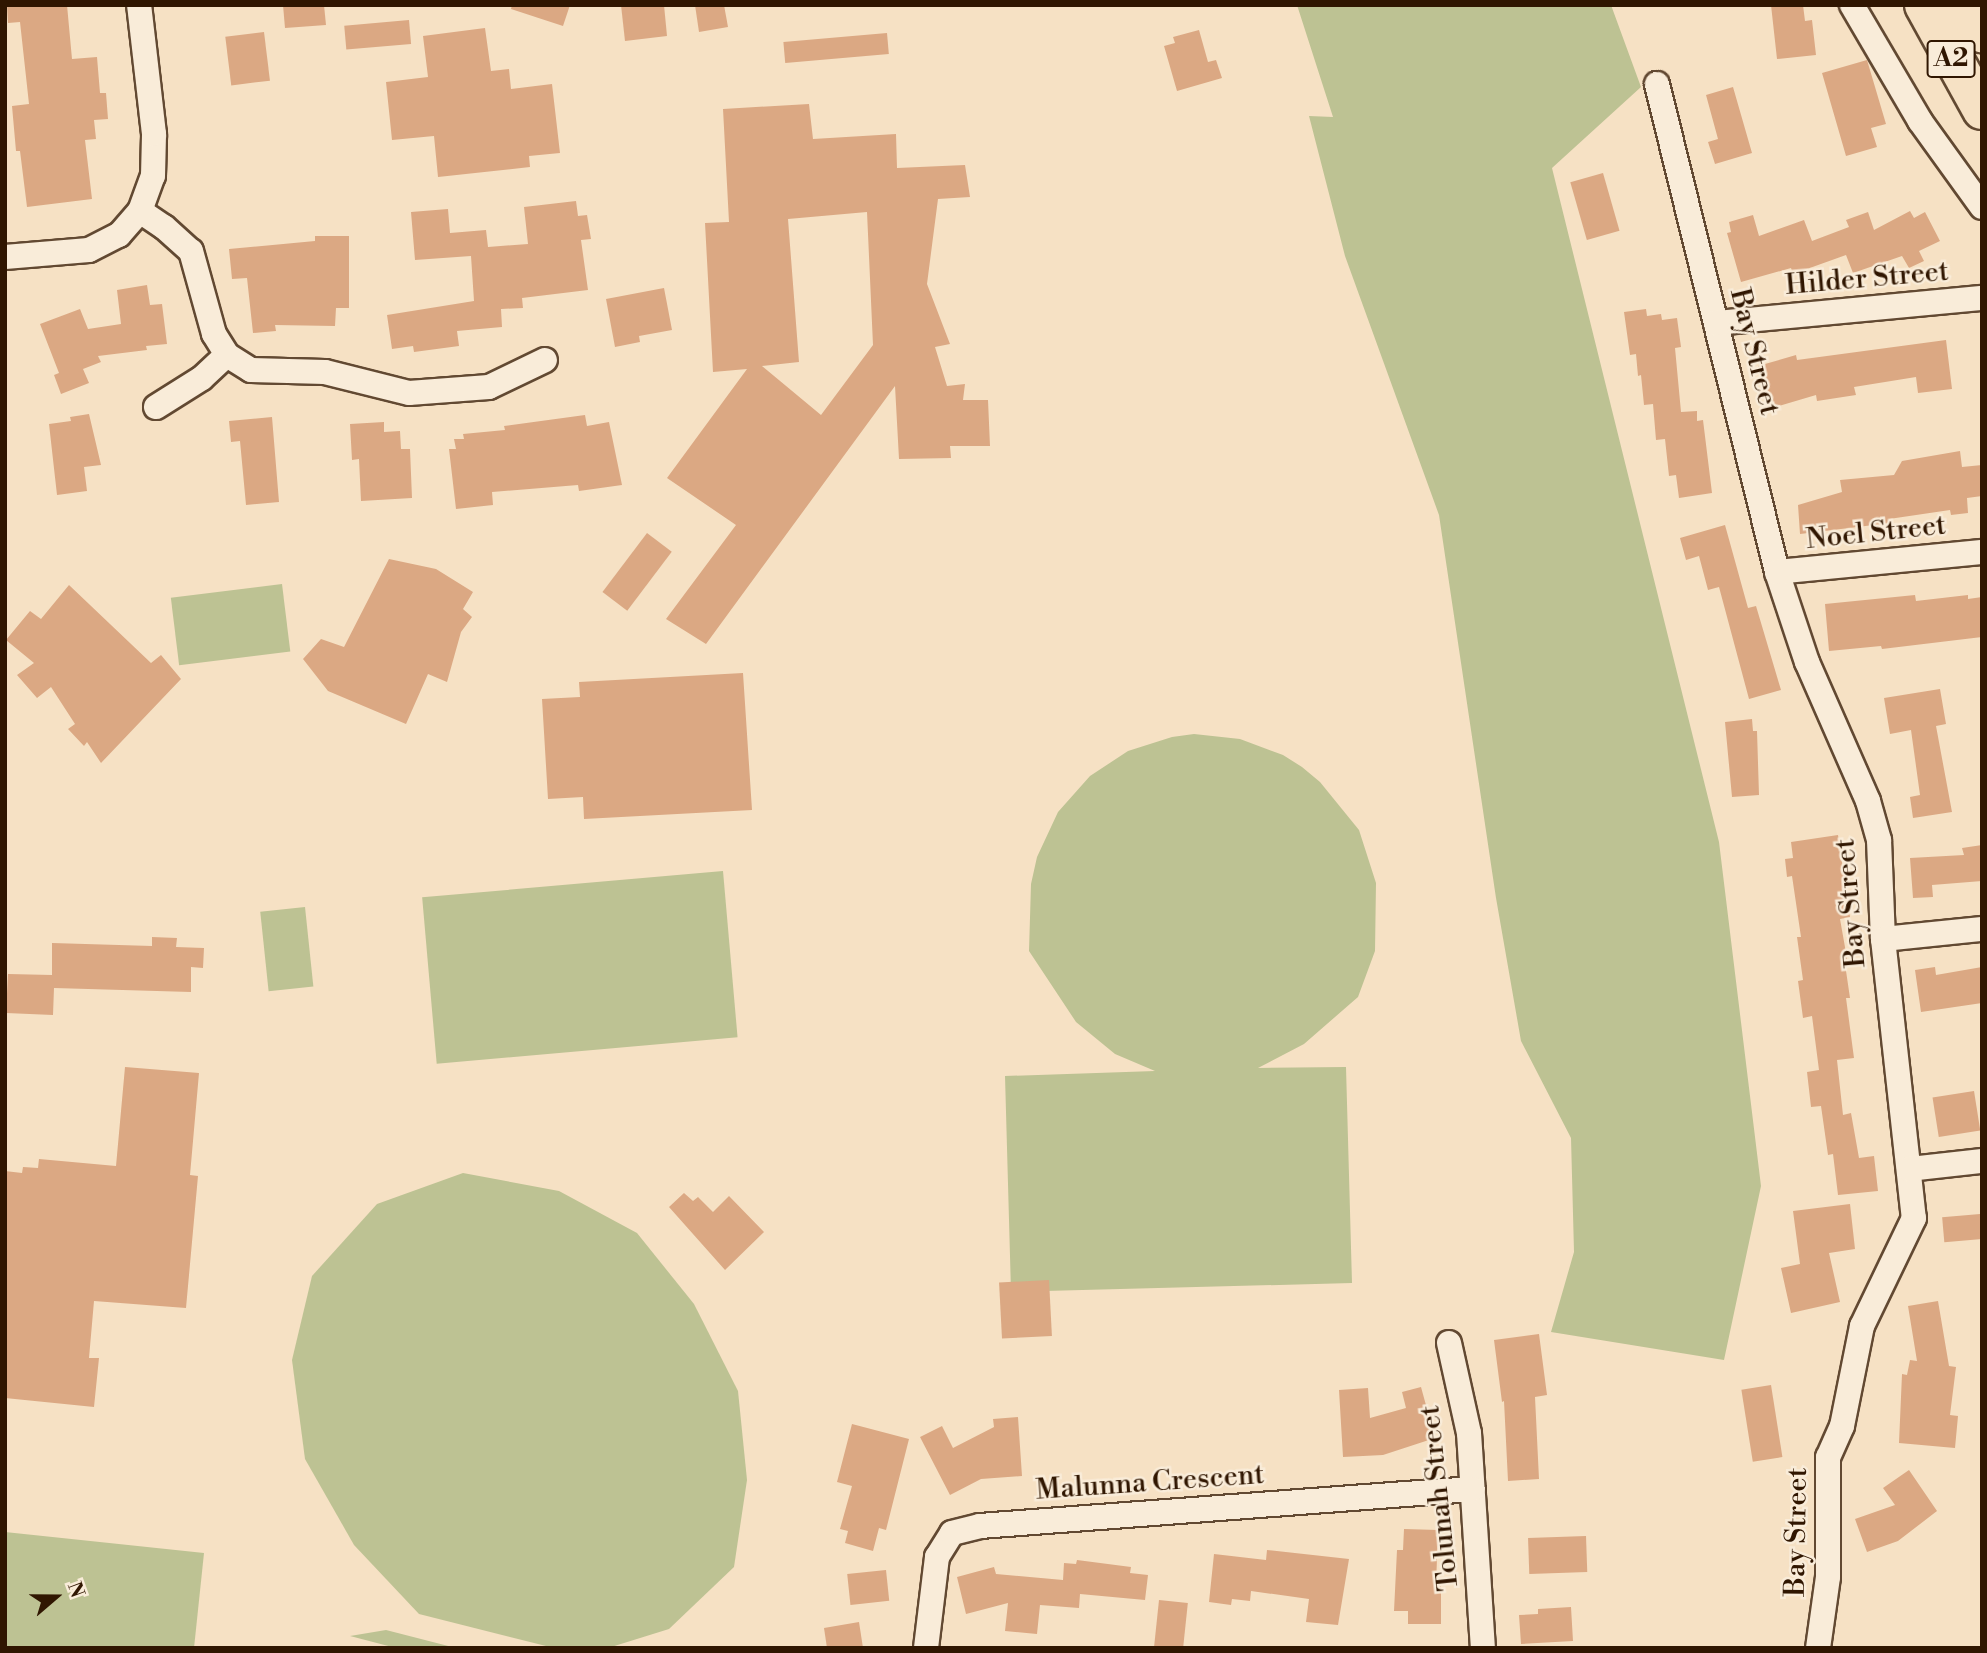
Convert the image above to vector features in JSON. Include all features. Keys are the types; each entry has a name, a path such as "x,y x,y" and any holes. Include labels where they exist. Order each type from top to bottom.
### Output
{"highway":[{"name":"A2","path":"1924,5 1982,110"},
{"name":"A2","path":"1965,5 1982,33"}],"street":[{"path":"5,257 89,250 119,235 140,211 153,176 154,134 139,5"},
{"path":"1852,5 1920,121 1982,207"},
{"name":"Bay Street","path":"1657,84 1777,572 1807,662 1868,801 1879,840 1883,939 1914,1218 1863,1326 1842,1426 1828,1457 1828,1577 1818,1648"},
{"path":"140,211 164,227 191,251 214,334 227,355 251,370 325,372 409,393 489,387 545,360"},
{"name":"Hilder Street","path":"1716,323 1982,298"},
{"path":"156,407 202,378 227,355"},
{"name":"Noel Street","path":"1777,572 1982,552"},
{"path":"1883,939 1982,929"},
{"path":"1909,1168 1982,1161"},
{"name":"Tolunah Street","path":"1449,1343 1469,1433 1483,1648"},
{"name":"Malunna Crescent","path":"926,1648 937,1557 952,1533 980,1526 1473,1489"}],"green space":[{"path":"1297,5 1611,5 1641,87 1552,168 1719,842 1761,1186 1724,1360 1551,1332 1574,1252 1571,1138 1521,1041 1496,898 1439,515 1345,256 1309,116 1333,117"},
{"path":"282,584 290,651 179,665 171,598"},
{"path":"1194,734 1240,739 1283,755 1302,767 1320,782 1359,830 1376,883 1375,951 1358,997 1304,1044 1258,1068 1346,1067 1352,1283 1011,1292 1005,1076 1155,1071 1115,1054 1076,1022 1029,951 1031,884 1037,857 1058,812 1090,776 1128,751 1172,737"},
{"path":"723,871 738,1037 437,1064 422,897"},
{"path":"305,907 313,987 269,991 260,912"},
{"path":"463,1173 559,1191 637,1233 694,1304 738,1391 747,1480 734,1567 669,1629 608,1648 554,1648 419,1614 354,1545 305,1459 292,1360 312,1276 377,1204"},
{"path":"5,1532 204,1553 194,1648 5,1648"},
{"path":"386,1630 456,1648 396,1648 350,1636"}],"building":[{"path":"7,5 67,5 72,59 97,57 100,93 106,93 108,119 94,120 96,139 85,140 92,199 27,207 20,151 16,151 12,106 29,104 20,22 8,23"},
{"path":"283,5 324,5 326,25 285,28"},
{"path":"512,5 570,5 563,26 511,9"},
{"path":"621,5 664,5 667,36 625,41"},
{"path":"695,5 724,5 728,27 699,32"},
{"path":"1771,5 1803,5 1805,21 1812,20 1816,55 1777,59"},
{"path":"409,20 411,44 346,50 344,26"},
{"path":"485,28 491,71 509,69 511,89 552,84 560,153 529,156 530,167 438,177 434,136 392,140 386,82 428,77 423,36"},
{"path":"1199,30 1208,62 1216,60 1222,78 1177,91 1164,46 1175,43 1173,37"},
{"path":"264,32 270,81 231,85 225,37"},
{"path":"887,33 889,54 785,63 783,42"},
{"path":"1867,60 1886,124 1871,128 1877,147 1846,156 1822,73"},
{"path":"1733,87 1752,153 1715,164 1708,142 1718,139 1706,95"},
{"path":"809,104 813,139 896,134 897,168 965,165 970,197 938,199 927,284 950,344 935,347 947,386 965,384 963,400 988,400 990,446 950,446 951,458 899,459 895,386 706,644 666,619 736,525 667,478 747,369 713,372 705,223 729,222 723,109","holes":["867,212 873,345 821,415 762,366 799,362 788,219"]},
{"path":"1603,173 1620,231 1587,240 1570,182"},
{"path":"576,201 578,216 587,215 591,239 581,240 588,290 522,298 523,308 501,309 502,327 457,331 459,346 414,352 413,346 392,349 387,315 474,301 471,256 415,260 411,212 448,209 450,233 486,230 488,247 528,244 524,207"},
{"path":"1910,211 1914,218 1925,212 1940,241 1919,251 1924,261 1909,268 1902,256 1853,273 1846,255 1793,274 1791,268 1741,282 1727,233 1731,232 1729,222 1753,215 1759,236 1804,220 1812,241 1849,227 1846,220 1868,212 1874,230"},
{"path":"315,236 349,236 349,308 336,308 335,326 275,325 276,331 253,333 247,278 232,279 229,249 315,241"},
{"path":"147,285 150,305 162,304 167,344 146,346 147,350 98,356 101,362 83,369 89,383 61,394 54,375 59,373 40,324 80,309 88,329 121,324 117,290"},
{"path":"664,288 672,330 639,336 640,342 615,347 606,299"},
{"path":"1646,309 1647,316 1661,314 1662,320 1677,318 1681,347 1675,348 1681,412 1697,411 1697,421 1703,420 1712,493 1679,498 1676,475 1669,476 1665,439 1656,440 1653,404 1644,405 1641,375 1638,376 1636,354 1630,355 1624,312"},
{"path":"1946,340 1952,389 1918,393 1916,377 1854,387 1856,395 1817,401 1816,395 1769,409 1758,366 1796,355 1797,360"},
{"path":"89,414 101,465 84,467 87,491 57,495 49,424 71,421 70,417"},
{"path":"585,415 587,426 609,422 622,485 579,491 578,485 492,492 493,505 456,509 449,449 456,449 454,439 464,439 463,434 505,430 504,426"},
{"path":"272,417 279,502 246,505 240,441 231,442 229,421"},
{"path":"384,422 384,432 400,431 401,449 410,449 412,498 361,501 359,459 352,460 350,424"},
{"path":"1960,451 1962,467 1982,465 1982,496 1967,498 1968,513 1951,515 1950,510 1889,519 1890,523 1800,534 1798,505 1842,492 1840,480 1894,475 1902,461"},
{"path":"1725,525 1748,608 1756,606 1781,690 1749,699 1719,587 1708,590 1699,556 1686,560 1680,538"},
{"path":"647,533 672,552 627,611 602,592"},
{"path":"389,559 436,569 473,592 463,609 472,617 461,632 447,682 428,674 406,724 328,691 303,659 321,639 344,647"},
{"path":"69,585 151,663 161,655 181,679 101,763 87,742 84,746 68,729 75,724 51,687 37,698 17,675 34,663 6,640 30,611 41,619"},
{"path":"1915,595 1916,601 1968,595 1968,599 1982,597 1982,637 1882,649 1881,646 1829,651 1825,604"},
{"path":"743,673 752,810 584,819 583,797 548,799 542,699 580,697 579,682"},
{"path":"1940,689 1946,724 1936,726 1952,812 1913,818 1910,797 1920,795 1911,730 1890,734 1884,698"},
{"path":"1752,719 1753,731 1757,731 1759,795 1732,797 1725,722"},
{"path":"1838,835 1850,917 1840,919 1848,964 1845,964 1850,998 1846,998 1854,1058 1837,1060 1843,1115 1851,1113 1859,1158 1874,1156 1878,1191 1838,1195 1833,1154 1828,1155 1821,1106 1811,1107 1807,1072 1819,1070 1812,1016 1803,1018 1798,981 1803,980 1797,937 1801,937 1792,876 1787,877 1785,859 1793,858 1791,842"},
{"path":"1982,845 1982,881 1932,885 1933,897 1913,898 1910,858 1964,855 1962,848"},
{"path":"152,937 177,938 176,947 204,948 203,968 191,967 191,992 54,988 53,1015 6,1013 8,974 52,975 52,943 152,946"},
{"path":"1935,967 1936,975 1982,967 1982,1003 1921,1012 1915,970"},
{"path":"125,1067 199,1073 190,1175 198,1176 186,1308 94,1301 89,1358 99,1358 94,1407 5,1398 5,1171 22,1173 23,1167 38,1168 39,1159 116,1166"},
{"path":"1974,1091 1980,1131 1939,1137 1933,1098"},
{"path":"684,1193 693,1201 698,1197 713,1212 729,1196 764,1232 725,1270 669,1207"},
{"path":"1850,1204 1855,1249 1829,1253 1840,1302 1791,1313 1781,1268 1800,1264 1793,1211"},
{"path":"1980,1214 1982,1239 1944,1242 1942,1217"},
{"path":"1049,1280 1052,1336 1002,1339 999,1283"},
{"path":"1938,1301 1949,1366 1956,1367 1950,1415 1958,1416 1955,1448 1899,1443 1902,1374 1907,1375 1910,1360 1917,1361 1908,1306"},
{"path":"1539,1334 1547,1395 1535,1397 1539,1479 1508,1481 1504,1401 1502,1402 1494,1340"},
{"path":"1771,1385 1782,1457 1753,1462 1741,1390"},
{"path":"1421,1387 1435,1438 1383,1455 1343,1457 1339,1390 1368,1388 1370,1418 1406,1408 1402,1392"},
{"path":"1018,1417 1022,1476 981,1479 950,1495 920,1437 942,1426 953,1448 994,1427 993,1419"},
{"path":"852,1424 909,1439 886,1530 879,1528 873,1551 845,1543 848,1531 840,1529 852,1486 837,1482"},
{"path":"1909,1470 1937,1511 1898,1541 1867,1552 1855,1519 1895,1505 1883,1488"},
{"path":"1404,1529 1438,1530 1436,1586 1441,1586 1441,1624 1408,1624 1408,1611 1394,1611 1397,1550 1403,1550"},
{"path":"1586,1536 1587,1572 1529,1574 1528,1538"},
{"path":"1267,1550 1349,1559 1338,1625 1306,1622 1309,1599 1251,1591 1250,1601 1232,1599 1231,1605 1209,1602 1214,1554 1266,1560"},
{"path":"1077,1560 1131,1567 1130,1573 1148,1575 1145,1600 1080,1594 1079,1608 1040,1605 1037,1634 1005,1631 1008,1603 966,1614 957,1577 994,1567 996,1574 1063,1580 1064,1563 1076,1564"},
{"path":"886,1570 889,1601 850,1605 847,1574"},
{"path":"1159,1600 1188,1603 1183,1648 1154,1648"},
{"path":"1571,1607 1573,1641 1521,1644 1519,1615 1538,1614 1538,1609"},
{"path":"859,1622 863,1648 827,1648 824,1628"}]}
